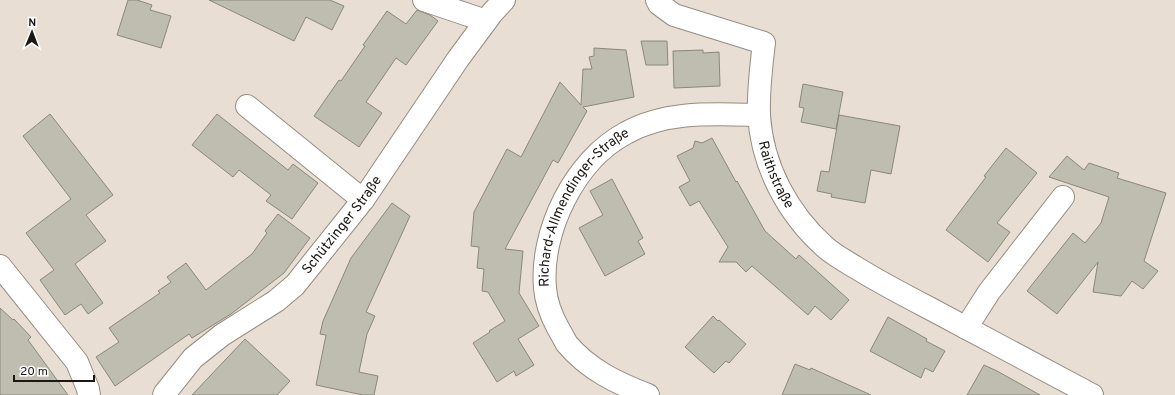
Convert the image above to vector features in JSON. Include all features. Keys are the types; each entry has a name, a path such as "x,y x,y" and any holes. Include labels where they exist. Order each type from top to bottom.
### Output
{"street":[{"path":"424,0 486,22"},
{"name":"Schützinger Straße","path":"164,395 193,358 222,335 276,301 296,285 363,200 458,59 492,13 504,0"},
{"name":"Raithstraße","path":"657,0 659,4 674,15 764,43 760,80 759,115 762,140 779,188 790,208 806,228 826,248 875,280 1092,395"},
{"path":"247,106 363,200"},
{"name":"Richard-Allmendinger-Straße","path":"648,395 621,384 591,367 566,343 552,316 544,289 545,259 552,228 574,182 589,162 607,146 626,133 650,122 679,116 717,114 759,115"},
{"path":"966,328 989,292 1063,197"},
{"path":"0,266 76,362 88,389 89,395"}],"building":[{"path":"128,0 137,0 152,5 150,10 171,16 161,48 117,35"},
{"path":"209,0 330,0 344,6 332,30 306,17 294,41"},
{"path":"417,10 430,15 438,21 406,65 396,58 366,102 382,113 359,147 314,116 339,80 341,81 365,46 363,45 387,11 406,24"},
{"path":"641,41 667,41 668,65 646,65"},
{"path":"594,48 626,50 634,97 583,107 587,111 558,163 553,160 505,249 523,251 519,293 539,326 518,339 534,365 516,376 514,371 497,382 473,343 505,321 488,292 482,291 484,269 477,268 479,247 471,246 474,212 507,149 521,157 560,82 581,105 583,69 592,69 589,57 594,56"},
{"path":"703,50 703,53 719,52 720,86 674,88 673,51"},
{"path":"803,84 843,92 836,129 801,122 804,108 799,107"},
{"path":"50,114 113,195 86,215 106,241 75,264 103,303 88,314 81,304 65,315 40,280 54,270 26,233 71,199 23,136"},
{"path":"217,114 288,170 293,164 318,183 292,219 266,201 271,195 239,170 233,177 192,145"},
{"path":"839,115 900,126 891,174 871,170 865,203 831,197 832,194 817,191 821,171 829,172"},
{"path":"712,138 765,231 796,259 799,255 849,300 831,320 815,306 808,315 752,266 746,272 736,262 719,262 728,247 699,201 690,206 679,187 690,181 677,156 693,148 695,141 702,143"},
{"path":"1006,148 1037,173 997,223 1010,232 988,262 946,230 986,177 984,176"},
{"path":"1067,156 1084,170 1089,163 1119,173 1117,178 1166,193 1144,261 1158,271 1143,289 1132,281 1121,296 1093,292 1098,262 1057,314 1027,291 1073,233 1085,243 1101,223 1109,197 1049,177"},
{"path":"612,179 643,238 638,241 645,254 605,276 579,228 603,215 590,191"},
{"path":"392,203 410,216 366,312 375,316 367,334 359,372 378,376 374,395 363,395 316,385 326,335 320,334 323,321 351,258"},
{"path":"278,214 310,238 284,273 231,314 192,338 189,334 115,386 96,357 119,342 109,328 160,293 158,291 171,282 167,277 186,263 206,290 252,254 267,233 265,231"},
{"path":"0,308 13,320 14,319 31,337 28,340 68,395 0,395"},
{"path":"713,316 746,344 729,363 726,361 714,373 685,347"},
{"path":"888,317 945,351 933,372 925,368 921,378 870,351"},
{"path":"245,339 290,381 277,395 192,395"},
{"path":"795,364 810,370 811,368 871,395 782,395"},
{"path":"984,365 997,371 1040,395 967,395"}]}
